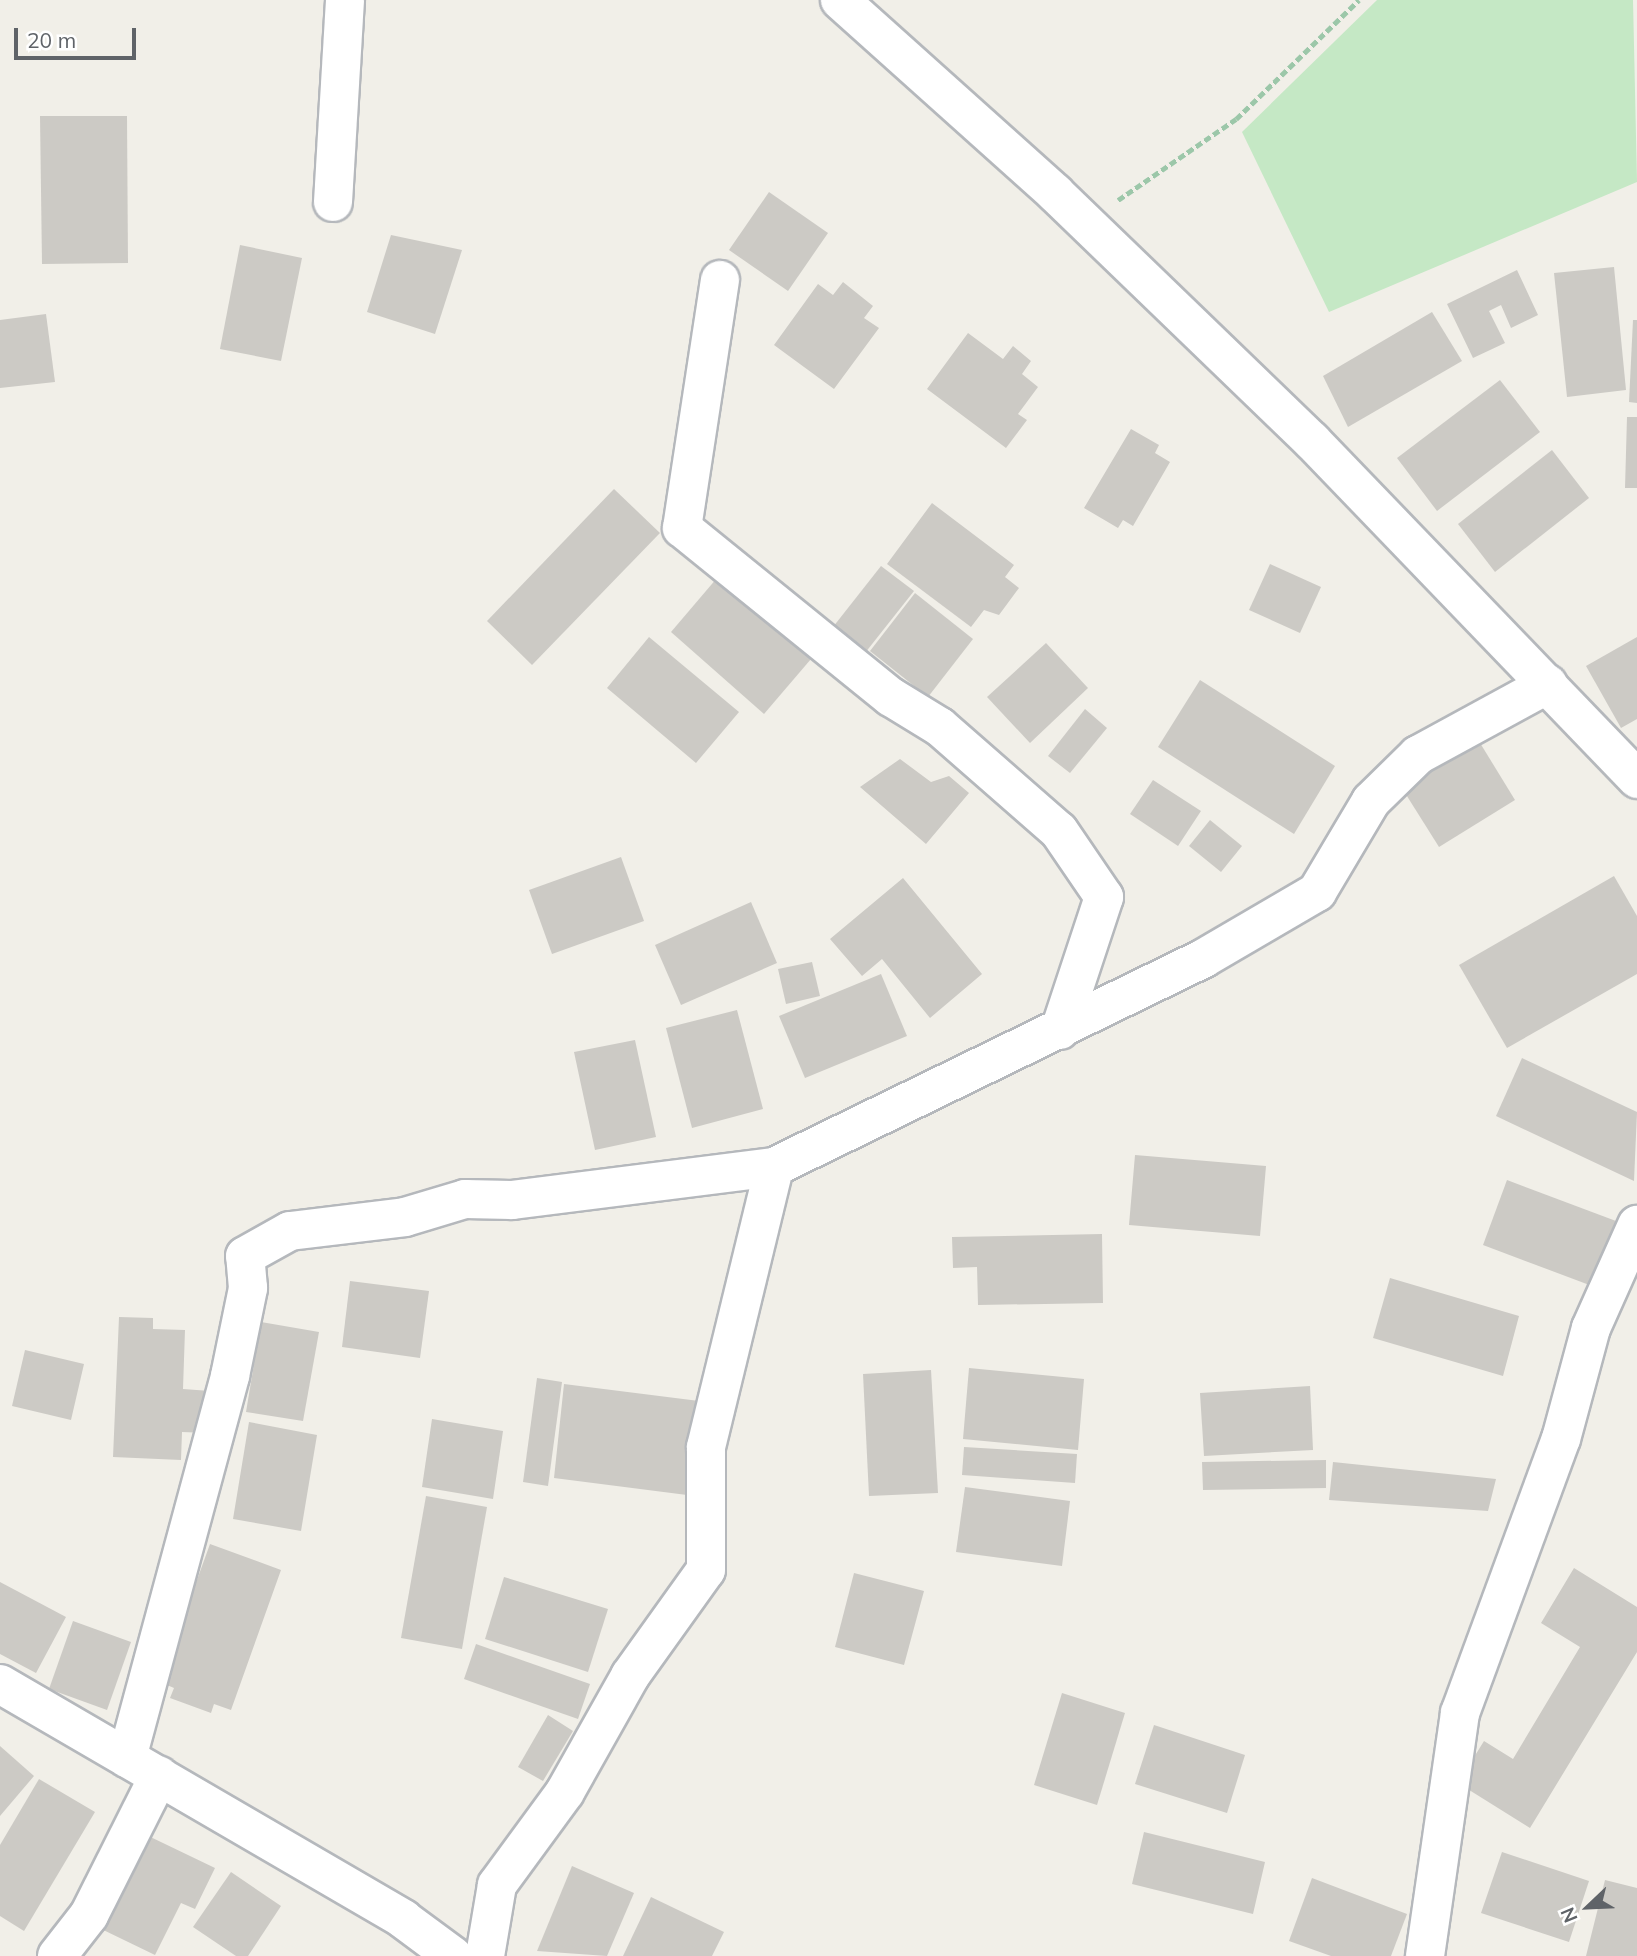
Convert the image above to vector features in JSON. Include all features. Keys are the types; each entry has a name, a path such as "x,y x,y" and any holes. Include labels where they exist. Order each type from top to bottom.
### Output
{"street":[{"path":"332,202 345,0"},
{"path":"839,0 1085,222 1312,441 1637,779"},
{"path":"720,279 682,528 891,697 940,727 1059,831 1104,897 1060,1030"},
{"path":"57,1956 89,1915 143,1767 248,1288 245,1256 290,1231 405,1217 465,1199 512,1200 774,1167 1060,1030 1317,892 1371,801 1418,755 1548,684"},
{"path":"485,1956 498,1885 565,1792 630,1676 706,1570 706,1447 774,1167"},
{"path":"1425,1956 1460,1713 1561,1439 1591,1328 1637,1225"},
{"path":"0,1684 403,1919 453,1956"}],"path":[{"path":"1085,222 1236,119 1359,0"}],"green space":[{"path":"1377,0 1633,0 1637,182 1329,312 1242,132"}],"building":[{"path":"40,116 127,116 128,263 42,264"},
{"path":"769,192 828,233 788,291 729,250"},
{"path":"391,235 462,250 435,334 367,312"},
{"path":"240,245 302,258 281,361 220,349"},
{"path":"1614,267 1626,390 1567,397 1554,273"},
{"path":"1517,270 1538,315 1511,328 1501,305 1489,311 1505,343 1473,358 1447,304"},
{"path":"843,282 873,306 864,318 879,328 834,389 774,345 818,284 833,295"},
{"path":"1432,312 1462,361 1348,427 1323,376"},
{"path":"46,314 55,382 0,388 0,320"},
{"path":"1633,320 1637,320 1637,403 1629,402"},
{"path":"968,333 1003,359 1013,346 1031,361 1022,374 1038,387 1018,414 1027,420 1006,448 927,389"},
{"path":"1500,380 1540,432 1437,511 1397,458"},
{"path":"1627,417 1637,417 1637,488 1625,488"},
{"path":"1131,429 1159,445 1155,453 1170,462 1133,526 1123,520 1118,528 1084,508"},
{"path":"1552,450 1589,498 1495,572 1458,524"},
{"path":"614,489 660,533 532,665 487,621"},
{"path":"932,503 1014,565 1005,577 1019,588 999,615 984,610 971,627 887,564"},
{"path":"1270,564 1321,587 1300,633 1249,610"},
{"path":"881,566 914,591 865,653 833,627"},
{"path":"717,578 811,659 764,714 671,632"},
{"path":"915,593 973,639 928,697 870,651"},
{"path":"649,637 739,712 696,763 607,688"},
{"path":"1637,637 1637,719 1621,728 1586,666"},
{"path":"1046,643 1088,688 1030,743 987,697"},
{"path":"1200,680 1335,766 1294,834 1158,747"},
{"path":"1085,709 1107,728 1070,773 1048,756"},
{"path":"1477,738 1515,800 1439,847 1400,785"},
{"path":"900,759 931,782 949,776 969,793 926,844 860,787"},
{"path":"1153,780 1201,811 1178,846 1130,814"},
{"path":"1210,820 1242,846 1221,872 1189,846"},
{"path":"621,857 644,921 552,954 529,890"},
{"path":"1614,876 1637,916 1637,974 1507,1048 1459,965"},
{"path":"903,878 982,974 930,1018 882,959 862,976 830,939"},
{"path":"751,902 777,963 681,1005 655,945"},
{"path":"812,962 820,996 786,1004 778,969"},
{"path":"881,974 907,1036 805,1078 779,1016"},
{"path":"737,1010 763,1109 692,1128 666,1028"},
{"path":"635,1040 656,1137 595,1150 574,1052"},
{"path":"1522,1058 1637,1112 1634,1181 1496,1116"},
{"path":"1135,1155 1266,1166 1260,1236 1129,1225"},
{"path":"1507,1180 1616,1221 1592,1286 1483,1245"},
{"path":"1102,1234 1103,1303 978,1305 977,1267 953,1268 952,1237"},
{"path":"1390,1278 1519,1316 1503,1376 1373,1338"},
{"path":"350,1281 429,1291 420,1358 342,1347"},
{"path":"119,1317 153,1318 153,1329 185,1330 183,1389 210,1391 208,1433 182,1432 181,1460 113,1457"},
{"path":"261,1322 319,1332 303,1421 246,1412"},
{"path":"25,1350 84,1364 71,1420 12,1406"},
{"path":"969,1368 1084,1379 1078,1450 963,1439"},
{"path":"931,1370 938,1493 869,1496 863,1374"},
{"path":"537,1378 562,1382 548,1486 523,1482"},
{"path":"564,1384 699,1401 687,1495 554,1478"},
{"path":"1310,1386 1313,1450 1204,1456 1200,1393"},
{"path":"432,1419 503,1431 493,1499 422,1487"},
{"path":"249,1422 317,1435 301,1531 233,1519"},
{"path":"964,1447 1077,1454 1075,1483 962,1475"},
{"path":"1326,1460 1326,1488 1203,1490 1202,1462"},
{"path":"1333,1462 1496,1479 1488,1511 1329,1500"},
{"path":"965,1487 1070,1501 1062,1566 956,1552"},
{"path":"426,1496 487,1507 462,1649 401,1638"},
{"path":"210,1544 281,1570 231,1710 214,1704 211,1713 170,1698 174,1688 160,1682"},
{"path":"1574,1568 1637,1607 1637,1652 1530,1828 1458,1783 1484,1741 1513,1759 1580,1647 1541,1623"},
{"path":"854,1573 924,1591 904,1665 835,1647"},
{"path":"504,1577 608,1609 588,1672 485,1639"},
{"path":"0,1582 66,1617 36,1673 0,1654"},
{"path":"73,1621 131,1642 107,1710 49,1689"},
{"path":"476,1644 590,1684 578,1719 464,1679"},
{"path":"1062,1693 1125,1713 1097,1805 1034,1785"},
{"path":"548,1715 573,1731 543,1781 518,1767"},
{"path":"1154,1725 1245,1755 1227,1813 1135,1784"},
{"path":"0,1746 34,1776 0,1816"},
{"path":"39,1779 95,1812 24,1931 0,1916 0,1845"},
{"path":"138,1831 215,1868 195,1909 181,1903 155,1955 93,1925"},
{"path":"1144,1832 1265,1862 1253,1914 1132,1884"},
{"path":"1502,1852 1589,1881 1569,1942 1481,1913"},
{"path":"572,1866 634,1893 607,1956 537,1951"},
{"path":"231,1872 281,1906 248,1956 236,1956 193,1927"},
{"path":"1312,1878 1407,1914 1391,1956 1331,1956 1289,1941"},
{"path":"1605,1880 1637,1888 1637,1956 1586,1956"},
{"path":"651,1897 724,1932 712,1956 623,1956"}]}
